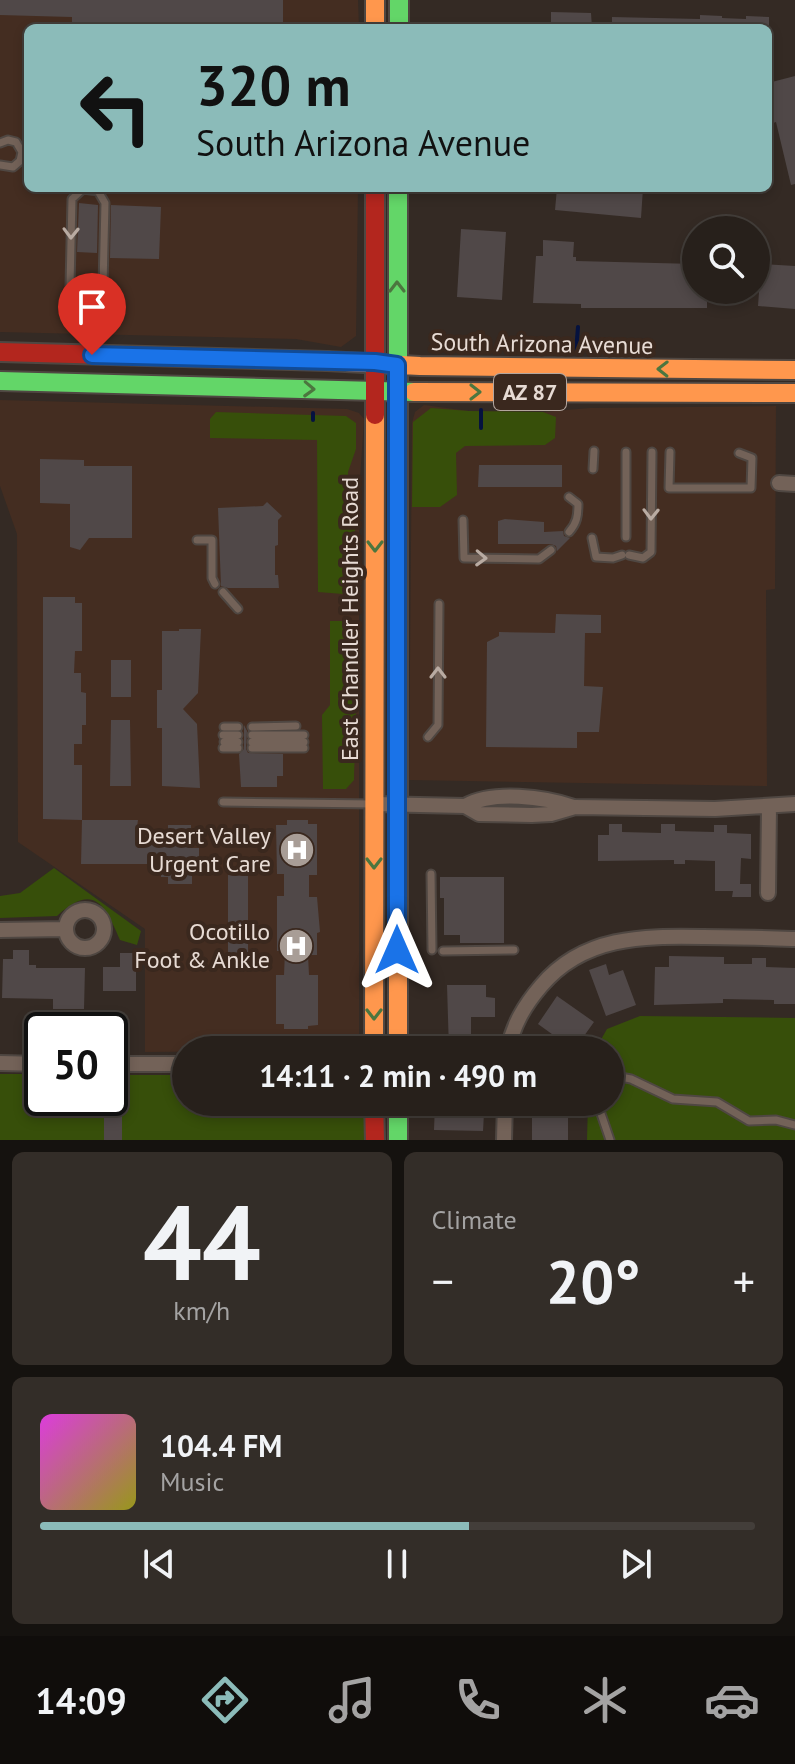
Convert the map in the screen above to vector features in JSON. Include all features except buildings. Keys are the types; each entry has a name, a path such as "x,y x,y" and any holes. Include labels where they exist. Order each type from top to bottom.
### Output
{"main road":[{"path":"375,0 375,24"},
{"path":"399,0 399,24"},
{"name":"East Chandler Heights Road","path":"374,1036 375,192"},
{"name":"East Chandler Heights Road","path":"398,192 398,1036"},
{"name":"South Arizona Avenue","path":"0,352 397,365 795,370"},
{"path":"741,370 741,393"},
{"name":"South Arizona Avenue","path":"0,381 397,391 795,393"},
{"path":"374,736 397,737"},
{"path":"374,1116 375,1140"},
{"path":"398,1116 398,1140"}],"street":[{"path":"779,483 795,484"},
{"path":"465,806 480,798 510,798 554,800 575,807"},
{"path":"509,815 510,798"},
{"path":"374,804 465,806 479,814 509,815 551,814 575,807 769,807 795,804"},
{"path":"768,893 769,807"},
{"path":"0,930 65,929"},
{"path":"511,1036 525,1004 553,971 581,952 605,943 647,936 795,939"},
{"path":"0,1063 24,1064"},
{"path":"128,1064 172,1064"},
{"path":"504,1140 505,1116"}],"lane":[{"path":"0,143 8,140 16,142 21,148 22,157 13,167 0,165"},
{"path":"70,286 72,199 80,192"},
{"path":"99,192 105,203 103,286"},
{"path":"593,469 594,451"},
{"path":"626,452 626,537"},
{"path":"592,538 596,557 643,558 651,552 652,452"},
{"path":"670,452 669,488 751,488 752,458 739,453"},
{"path":"569,497 578,504 578,516 569,532"},
{"path":"463,520 464,558 539,559 551,550"},
{"path":"197,540 212,540 212,578 215,584"},
{"path":"223,592 238,609"},
{"path":"428,737 438,725 439,604"},
{"path":"252,738 296,726"},
{"path":"224,738 238,738 224,738"},
{"path":"252,738 304,742 252,738"},
{"path":"223,802 374,804"},
{"path":"431,874 432,950"},
{"path":"443,951 514,950"},
{"path":"624,1078 673,1099 717,1102 749,1121 776,1120 795,1125"},
{"path":"602,1116 610,1140"}],"shaded area":[{"path":"0,0 358,0 359,24 24,24 24,192 358,192 356,336 341,347 296,339 0,332"},
{"path":"0,400 347,409 359,413 364,419 359,494 359,1036 172,1036 172,1052 145,1052 145,929 18,842 17,534 0,486"},
{"path":"424,405 469,411 543,412 590,408 776,406 775,589 766,590 767,786 409,780 412,423 415,412"}],"green space":[{"path":"431,408 543,412 556,417 555,438 545,445 465,446 456,453 457,495 440,507 412,507 413,422"},
{"path":"216,412 346,416 356,423 356,449 348,472 355,516 355,584 343,594 318,592 317,440 210,438 210,419"},
{"path":"330,621 345,621 355,638 351,662 356,721 354,780 346,789 323,789 322,715 330,705"},
{"path":"54,868 141,931 137,945 120,940 103,908 89,899 80,900 57,916 0,918 0,896 20,893"},
{"path":"640,1016 795,1018 795,1140 587,1140 588,1116 624,1116 624,1036 603,1036 607,1029"},
{"path":"0,1074 24,1074 24,1116 128,1116 128,1075 172,1075 172,1116 365,1116 365,1140 0,1140"}],"waterway":[{"path":"576,352 578,327"},
{"path":"481,410 481,428"},
{"path":"313,413 313,420"}],"traffic: fast":[{"path":"399,0 399,24"},
{"path":"398,192 398,377"},
{"path":"0,381 414,392"},
{"path":"398,1116 398,1140"}],"traffic: slow":[{"path":"375,0 375,24"},
{"path":"327,361 420,366 795,370"},
{"path":"398,377 398,1036"},
{"path":"414,392 795,393"},
{"path":"374,1036 375,415"}],"traffic: jam":[{"path":"375,192 375,415"},
{"path":"0,352 327,361"},
{"path":"374,1116 375,1140"}],"place":[{"name":"Desert Valley Urgent Care","path":"297,850"},
{"name":"Ocotillo Foot & Ankle","path":"296,946"}],"route":[{"path":"92,355 397,365 397,950"}]}
